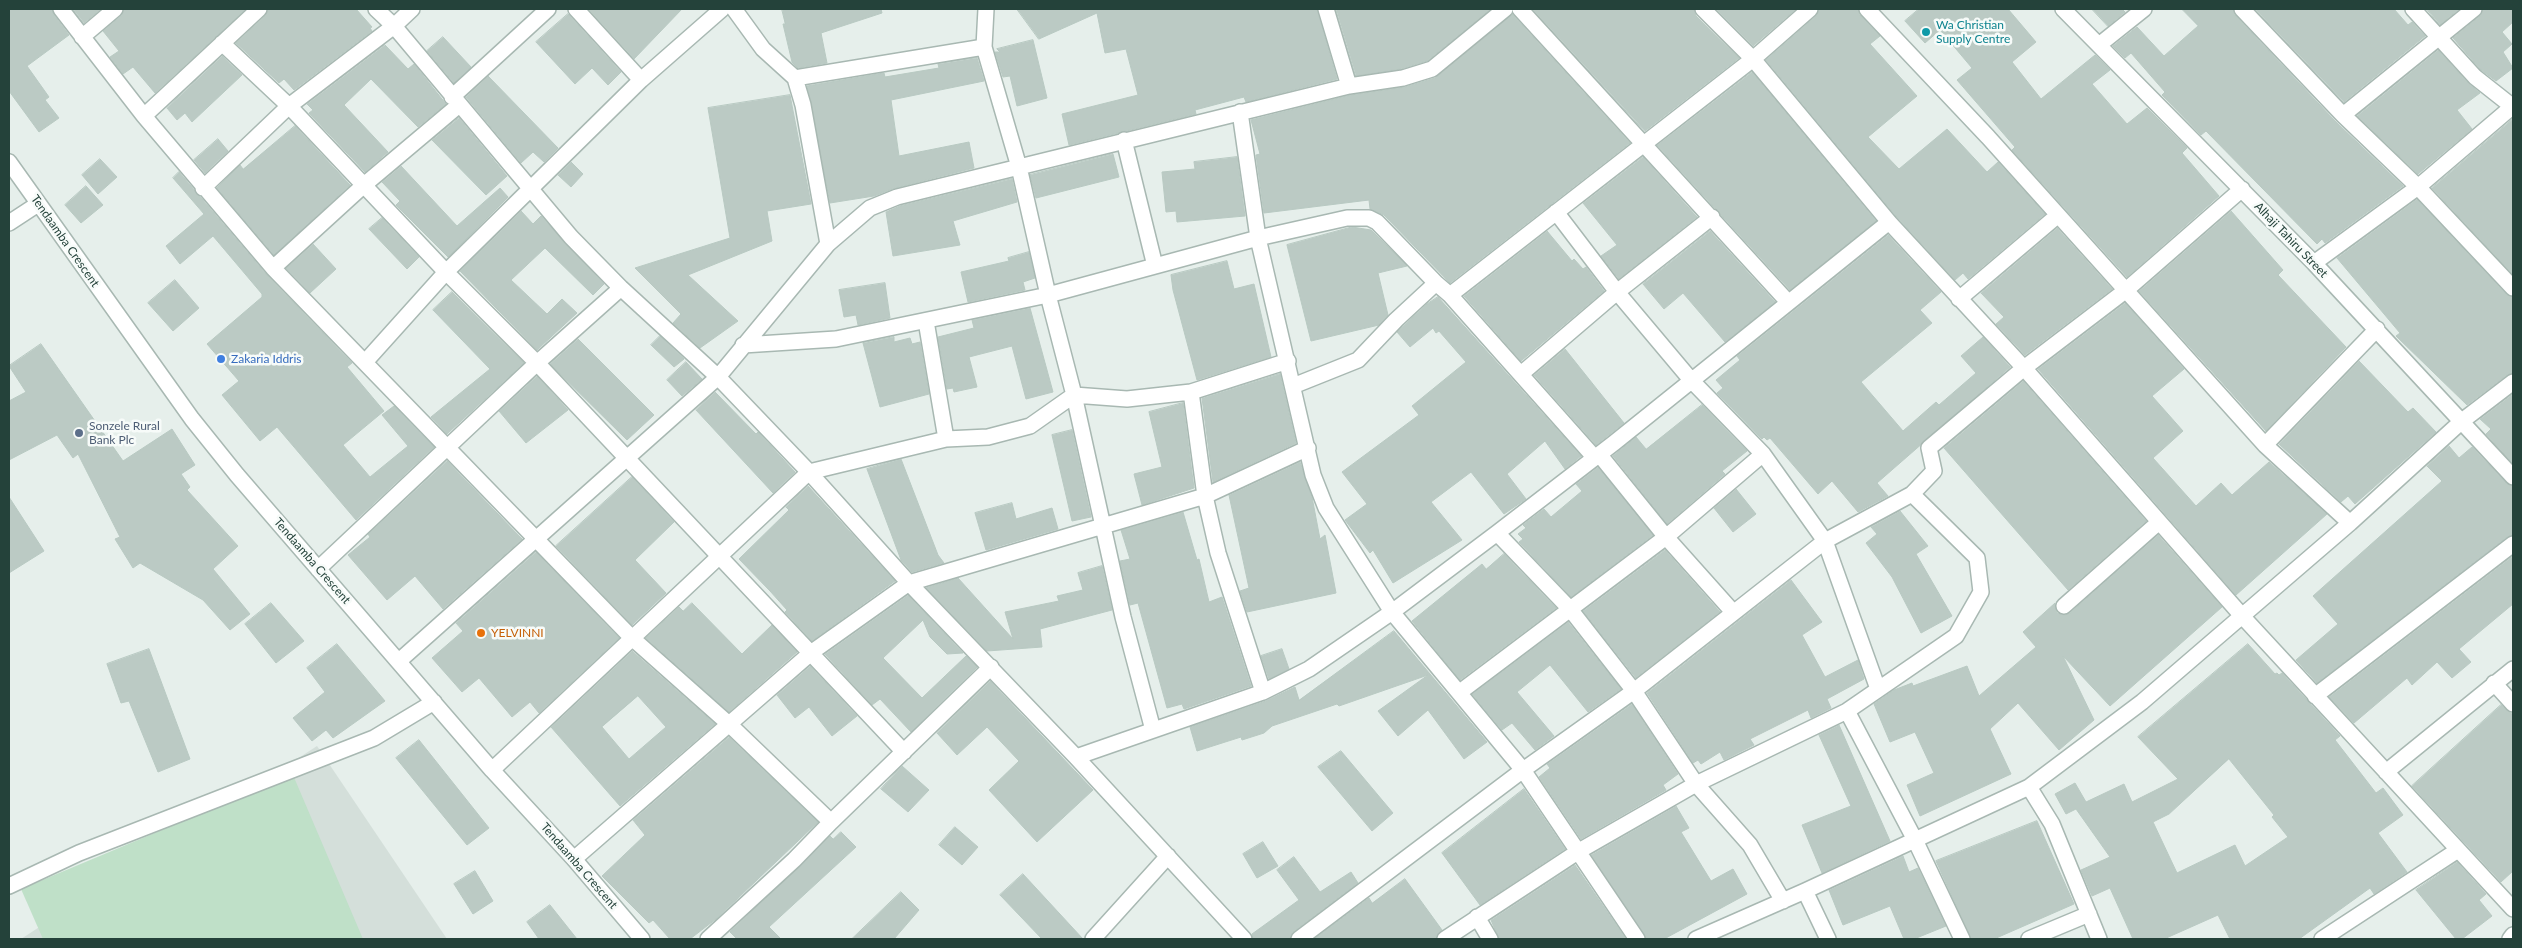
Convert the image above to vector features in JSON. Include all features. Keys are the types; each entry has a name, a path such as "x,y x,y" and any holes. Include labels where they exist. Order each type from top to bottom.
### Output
{"street":[{"path":"61,9 144,116 274,268 632,638 730,725 831,822"},
{"path":"82,37 115,9"},
{"path":"144,116 259,9"},
{"path":"376,9 394,26 455,101 532,188 572,237 620,288 718,377 809,472 909,583 1076,757 1244,939"},
{"path":"204,188 289,106 394,26 412,9"},
{"path":"274,268 455,101 548,9"},
{"path":"576,9 642,80"},
{"path":"366,361 446,272 642,80 722,9"},
{"path":"734,9 763,49 796,78 803,105 828,244"},
{"path":"986,9 984,47 1018,167 1074,395 1102,526 1153,730"},
{"path":"1326,9 1349,86"},
{"path":"399,661 718,377 828,244 870,208 897,197 1124,140 1349,86 1403,78 1432,69 1505,9"},
{"path":"1520,9 1712,216 1788,302"},
{"path":"1703,9 1753,59 1889,222 2024,368 2242,617 2513,909"},
{"path":"1450,295 1753,59 1810,9"},
{"path":"1867,9 1988,137 2057,216 2265,445 2350,523"},
{"name":"Alhaji Tahiru Street","path":"2064,9 2242,188 2377,329 2513,476"},
{"path":"2099,45 2144,9"},
{"path":"2242,9 2343,115 2418,187 2513,288"},
{"path":"2314,263 2418,187 2513,106 2475,77 2413,9"},
{"path":"2343,115 2474,9"},
{"path":"222,43 289,106 446,272 537,363 812,652 904,752"},
{"path":"796,78 984,47"},
{"path":"1240,112 1258,238 1308,448 1312,475 1326,508 1392,612 1523,770 1637,939"},
{"path":"1124,140 1155,266"},
{"name":"Tendaamba Crescent","path":"9,162 192,419 237,475 492,770 574,859 642,939"},
{"path":"1299,939 1523,770 1634,690 1825,541 1912,494 1934,471 1929,448 2024,368 2125,291 2242,188"},
{"path":"9,223 38,204"},
{"path":"1556,212 1617,292 1691,380 1763,454 1825,541 1878,689"},
{"path":"1521,374 1617,292 1712,216"},
{"path":"1960,299 2057,216"},
{"path":"743,345 836,339 926,321 1048,295 1258,238 1347,218 1369,218 1382,227 1436,284 1450,295 1597,456 1733,612"},
{"path":"1076,757 1262,692 1309,668 1392,612 1497,533 1597,456 1889,222"},
{"path":"1293,386 1358,360 1396,320 1436,284"},
{"path":"318,569 449,448 537,363 620,288"},
{"path":"926,321 946,439"},
{"path":"2265,445 2377,329"},
{"path":"492,770 809,472 946,439 988,437 1030,426 1074,395 1127,398 1191,392 1288,361"},
{"path":"1696,939 1719,935 1783,901 2028,787 2142,702 2350,523 2462,421 2513,382"},
{"path":"1191,392 1205,496 1218,552 1262,692"},
{"path":"574,859 812,652 909,583 1205,496 1308,448"},
{"path":"1460,692 1666,537 1763,454"},
{"path":"1445,939 1579,851 1696,784 1847,711 1956,636 1981,592 1977,558 1912,494"},
{"path":"2064,606 2159,522"},
{"path":"1497,533 1570,609 1634,690 1696,784 1750,845 1783,901"},
{"path":"2315,696 2513,544"},
{"path":"708,939 794,860 991,667"},
{"path":"2386,772 2513,669"},
{"path":"2494,683 2513,704"},
{"path":"9,886 80,853 374,738 434,702"},
{"path":"1847,711 1914,840 1962,939"},
{"path":"2028,787 2052,824 2099,939"},
{"path":"2322,939 2458,850"},
{"path":"1092,939 1168,856"},
{"path":"1805,891 1828,939"},
{"path":"2029,939 2089,914"},
{"path":"1478,916 1490,939"},
{"path":"2510,939 2513,935"}],"shaded area":[{"path":"317,746 447,939 21,939"}],"green space":[{"path":"293,775 363,939 43,939 21,889"}],"building":[{"path":"9,9 52,9 54,15 69,35 27,66 49,97 45,100 59,118 39,132 9,91"},
{"path":"73,9 101,9 84,23"},
{"path":"124,9 246,9 155,93 133,67 123,74 110,57 119,51 103,31 121,16"},
{"path":"268,9 356,9 372,27 370,28 372,31 294,90 284,79 279,83 236,43 265,16"},
{"path":"588,9 682,9 634,59"},
{"path":"782,9 881,9 882,13 821,33 827,63 798,68 792,62 783,24 785,24"},
{"path":"1017,9 1317,9 1337,79 1246,102 1244,97 1195,110 1196,114 1069,145 1062,114 1138,95 1126,49 1105,53 1097,13 1039,39"},
{"path":"1336,9 1491,9 1427,61 1401,69 1356,76"},
{"path":"1532,9 1694,9 1696,16 1739,58 1645,131"},
{"path":"1716,9 1796,9 1753,46"},
{"path":"1819,9 1858,9 1860,15 1880,36 1870,44 1917,96 1868,137 1899,169 1947,129 1987,172 1998,162 2045,214 1968,279 1963,273 1955,280 1896,216 1766,60 1816,16"},
{"path":"1919,9 2008,9 2036,42 2012,62 2041,99 2095,55 2110,70 2092,84 2127,124 2147,108 2187,148 2182,153 2219,196 2127,277 2012,150 2015,147 1957,80 1972,68 1940,30 1925,43 1905,21"},
{"path":"2092,9 2122,9 2125,12 2108,26"},
{"path":"2182,9 2233,9 2235,15 2336,122 2403,186 2325,243 2322,239 2317,244 2206,131 2201,135 2162,95 2165,92 2131,53 2125,58 2113,46 2137,27 2164,56 2198,26"},
{"path":"2255,9 2394,9 2408,25 2412,22 2425,36 2344,102"},
{"path":"2427,9 2459,9 2440,25"},
{"path":"2483,9 2513,9 2513,22 2502,32 2512,44 2503,52 2513,68 2496,81 2481,70 2453,38 2480,16"},
{"path":"568,14 621,72 608,85 592,68 575,84 536,42"},
{"path":"1512,14 1630,143 1450,283 1384,215 1370,209 1369,200 1264,213 1256,155 1260,154 1251,120 1351,95 1405,87 1435,78"},
{"path":"443,37 471,67 454,83 427,51"},
{"path":"1033,40 1047,98 1017,106 1010,76 1003,77 995,52 1000,52 997,49"},
{"path":"385,45 408,69 414,64 446,104 418,127 371,79 344,105 388,152 365,172 309,113 313,110 307,104"},
{"path":"2438,50 2468,83 2480,93 2457,110 2472,129 2418,174 2357,116"},
{"path":"222,56 242,75 192,122 185,113 177,120 167,108"},
{"path":"977,58 984,81 891,100 899,156 969,142 974,168 895,188 874,196 830,203 807,86 884,73 885,77 939,68 938,64"},
{"path":"1752,72 1876,221 1790,290 1657,145"},
{"path":"488,76 558,148 544,162 533,152 521,163 466,97"},
{"path":"790,95 811,204 767,211 772,241 688,275 738,321 700,348 673,323 681,314 635,268 730,238 708,108"},
{"path":"459,118 507,176 486,195 432,140"},
{"path":"2513,119 2513,275 2432,188"},
{"path":"295,126 350,185 274,255 217,188 240,165 243,169"},
{"path":"218,139 228,151 205,173 194,160"},
{"path":"1113,154 1119,177 1036,198 1030,175"},
{"path":"1237,157 1245,216 1177,222 1176,211 1166,212 1162,172 1195,169 1194,162"},
{"path":"1643,157 1697,217 1619,279 1601,256 1617,245 1583,203"},
{"path":"100,159 117,177 98,194 82,175"},
{"path":"571,162 583,174 571,187 558,175"},
{"path":"401,166 457,226 500,188 508,197 448,257 396,205 400,201 382,182"},
{"path":"179,172 266,274 352,363 347,367 384,411 343,445 370,477 408,446 382,415 394,406 434,447 356,520 277,427 260,441 222,395 239,381 207,344 262,297 262,294 213,236 180,264 166,246 204,214 173,178"},
{"path":"1012,179 1017,202 953,221 960,245 893,256 886,212 900,206"},
{"path":"86,186 103,205 81,223 65,205"},
{"path":"2417,199 2506,294 2513,297 2513,373 2507,375 2467,405 2396,336 2400,333 2337,258"},
{"path":"521,211 533,224 541,216 604,284 593,295 545,248 511,280 547,314 562,299 577,313 537,350 460,271"},
{"path":"2231,211 2283,270 2278,275 2346,347 2266,431 2139,291"},
{"path":"382,218 419,257 407,269 369,229"},
{"path":"1352,227 1371,230 1407,266 1378,273 1388,315 1379,325 1311,341 1287,245"},
{"path":"2057,228 2112,289 2025,355 1996,324 2004,317 1981,293"},
{"path":"1547,231 1572,261 1574,259 1583,269 1586,267 1604,291 1521,361 1464,296"},
{"path":"1710,231 1775,302 1725,342 1683,293 1664,309 1643,284"},
{"path":"1888,235 1941,292 1920,310 1932,323 1861,382 1903,431 1936,402 1939,405 1976,373 1961,356 1983,337 2010,367 1877,483 1888,496 1858,512 1832,481 1818,494 1770,438 1767,440 1764,437 1762,439 1717,393 1723,388 1716,380 1740,360 1737,356"},
{"path":"313,244 336,269 310,293 286,268"},
{"path":"1029,252 1035,278 1023,282 1025,290 968,302 961,272 1009,261 1008,258"},
{"path":"1227,261 1234,289 1254,284 1271,357 1197,380 1173,290 1171,275"},
{"path":"175,280 199,308 173,331 148,303"},
{"path":"885,283 890,318 858,325 856,315 844,317 839,290"},
{"path":"452,292 524,363 447,434 431,417 490,369 433,310"},
{"path":"1438,297 1581,456 1565,469 1545,441 1507,474 1526,499 1504,514 1471,472 1431,502 1462,540 1393,583 1373,550 1370,553 1345,520 1367,504 1342,472 1419,415 1412,406 1466,362 1439,331 1436,333 1433,328 1410,347 1397,332 1427,304"},
{"path":"2125,303 2184,369 2152,396 2183,431 2153,458 2196,506 2221,483 2232,495 2269,462 2327,514 2236,595 2038,369"},
{"path":"1030,308 1053,392 1026,399 1012,346 969,357 977,387 954,392 953,388 947,389 938,337 974,328 972,320"},
{"path":"660,336 684,359 674,367 651,345"},
{"path":"894,337 894,342 910,338 912,344 920,342 929,394 880,407 863,343"},
{"path":"578,339 654,415 627,440 550,364"},
{"path":"41,344 123,461 172,429 195,465 181,474 190,487 187,490 238,546 213,569 250,614 230,630 203,600 140,563 133,568 115,539 120,537 78,454 73,458 57,435 9,460 9,401 26,392 9,366"},
{"path":"1565,349 1624,423 1596,445 1534,375"},
{"path":"2359,361 2408,412 2413,408 2436,432 2355,504 2348,496 2341,502 2279,444"},
{"path":"686,362 702,379 682,396 667,380"},
{"path":"1280,374 1296,443 1213,482 1202,398"},
{"path":"537,376 568,410 526,443 499,411"},
{"path":"2023,381 2146,521 2068,590 1944,448"},
{"path":"715,392 756,434 758,432 795,472 773,493 696,410"},
{"path":"2513,394 2513,464 2486,434 2491,429 2480,419"},
{"path":"1183,403 1194,488 1142,505 1134,474 1162,467 1149,412"},
{"path":"1702,405 1747,451 1722,471 1725,474 1667,524 1613,456 1636,437 1646,449"},
{"path":"1072,430 1091,517 1072,521 1052,435"},
{"path":"2449,446 2459,458 2472,447 2506,483 2513,486 2513,535 2507,537 2317,683 2296,660 2338,624 2313,596 2442,481 2427,466"},
{"path":"901,459 938,555 944,563 912,572 901,560 867,469"},
{"path":"447,461 522,539 443,609 415,576 387,600 348,555 370,537 368,534"},
{"path":"1300,462 1312,497 1320,539 1325,535 1336,593 1247,612 1240,591 1249,588 1229,495"},
{"path":"1598,467 1653,535 1571,597 1519,542 1523,539 1518,534 1526,528 1523,525 1544,509 1551,517 1582,491 1576,484"},
{"path":"632,477 674,522 635,560 666,593 632,625 556,546"},
{"path":"808,486 895,581 812,641 785,612 787,610 739,559 789,510 786,507"},
{"path":"1736,489 1756,514 1733,532 1714,508"},
{"path":"9,497 44,551 9,573"},
{"path":"1012,503 1016,519 1052,508 1058,529 986,550 975,513"},
{"path":"1900,511 1928,546 1916,554 1952,616 1921,633 1892,577 1866,543 1877,534 1871,527"},
{"path":"1183,512 1197,560 1199,559 1209,602 1222,597 1251,686 1184,709 1182,704 1167,708 1138,603 1130,605 1120,561 1130,559 1121,530"},
{"path":"2158,535 2222,607 2110,706 2063,656 2094,720 2059,750 2018,703 1990,729 2011,774 1920,816 1907,785 1934,773 1915,732 1890,742 1874,704 1894,690 1912,683 1913,686 1967,666 1979,696 2036,647 2023,632 2055,603 2057,613 2065,615 2070,613"},
{"path":"1665,550 1720,612 1636,678 1583,611"},
{"path":"536,552 619,638 539,713 530,702 512,717 479,678 462,692 432,658 463,631 456,623"},
{"path":"1504,554 1556,608 1460,680 1412,621 1482,564 1486,569"},
{"path":"2513,556 2513,604 2459,649 2471,662 2452,678 2437,662 2412,685 2407,678 2354,723 2329,697"},
{"path":"1102,566 1112,610 1040,629 1042,647 987,651 926,588 958,578 1013,639 1005,612 1059,601 1057,596 1083,590 1078,573"},
{"path":"1791,580 1822,622 1802,635 1825,677 1858,660 1864,679 1827,699 1831,708 1811,718 1808,710 1750,739 1754,745 1724,760 1720,752 1701,764 1698,760 1693,763 1647,693"},
{"path":"908,595 963,653 947,654 930,637 923,620 883,658 922,698 966,656 977,667 911,732 880,699 872,705 825,654"},
{"path":"271,603 304,641 276,663 245,624"},
{"path":"692,603 742,654 772,625 797,652 729,712 646,638 679,607 683,611"},
{"path":"1568,622 1621,689 1588,712 1550,665 1517,692 1554,736 1535,750 1512,723 1502,730 1472,694"},
{"path":"1394,631 1487,742 1464,759 1428,710 1398,736 1378,711 1428,675 1339,706 1337,704 1272,726 1264,733 1242,740 1241,737 1197,751 1190,727 1266,701 1295,687 1299,700"},
{"path":"337,644 385,701 333,738 326,730 312,741 293,718 325,692 307,668"},
{"path":"2248,644 2275,674 2279,675 2282,673 2340,736 2335,740 2376,793 2383,788 2403,815 2378,833 2407,872 2374,894 2370,888 2299,939 2230,939 2218,915 2164,939 2133,939 2110,888 2092,896 2081,870 2110,857 2076,809 2066,814 2055,794 2075,783 2086,802 2124,784 2132,802 2178,779 2138,737","holes":["2229,759 2274,815 2272,817 2288,837 2245,866 2235,845 2177,873 2153,822 2169,814"]},
{"path":"149,649 190,759 158,772 129,701 121,703 107,664"},
{"path":"1282,649 1289,669 1269,679 1261,656"},
{"path":"632,651 715,724 620,806 551,727","holes":["638,696 666,727 629,759 602,727"]},
{"path":"810,666 857,716 832,736 809,707 795,718 777,695"},
{"path":"990,681 1093,790 1037,842 989,790 1019,761 987,727 957,755 937,733"},
{"path":"1632,704 1678,774 1663,785 1666,790 1581,839 1539,777 1550,768 1547,764"},
{"path":"2501,705 2513,715 2513,871 2501,882 2412,786"},
{"path":"1839,725 1890,841 1822,873 1802,825 1851,806 1819,735"},
{"path":"729,737 818,822 716,919 690,939 670,939 653,920 649,923 602,876 645,835 633,820"},
{"path":"419,740 489,828 467,845 396,758"},
{"path":"1341,751 1393,813 1372,831 1318,767"},
{"path":"902,766 929,790 908,812 881,789"},
{"path":"1524,789 1565,849 1480,905 1442,853"},
{"path":"1676,806 1689,828 1681,832 1711,881 1733,869 1747,894 1664,939 1646,939 1591,855"},
{"path":"2037,821 2074,904 1994,939 1971,939 1936,861"},
{"path":"955,827 978,847 962,865 939,845"},
{"path":"841,832 856,847 769,927 781,939 737,939 730,932 830,836 833,839"},
{"path":"1263,842 1278,866 1257,878 1243,854"},
{"path":"1903,856 1909,872 1918,868 1946,926 1914,939 1904,939 1890,906 1843,925 1829,890"},
{"path":"1294,857 1320,892 1351,872 1358,883 1293,932 1290,939 1253,939 1252,934 1299,900 1277,870"},
{"path":"2457,862 2486,894 2479,900 2492,916 2462,939 2456,939 2416,890"},
{"path":"1575,865 1626,939 1499,939 1491,920"},
{"path":"475,871 493,901 473,914 454,884"},
{"path":"1023,874 1083,939 1042,939 1000,895"},
{"path":"1405,879 1442,930 1436,939 1314,939 1369,898 1372,903"},
{"path":"901,892 919,910 894,939 852,939"},
{"path":"550,905 577,939 539,939 527,922"}],"place":[{"name":"Wa Christian Supply Centre","path":"1926,32"},
{"name":"Zakaria Iddris","path":"221,359"},
{"name":"Sonzele Rural Bank Plc","path":"79,433"},
{"name":"YELVINNI","path":"481,633"}]}
